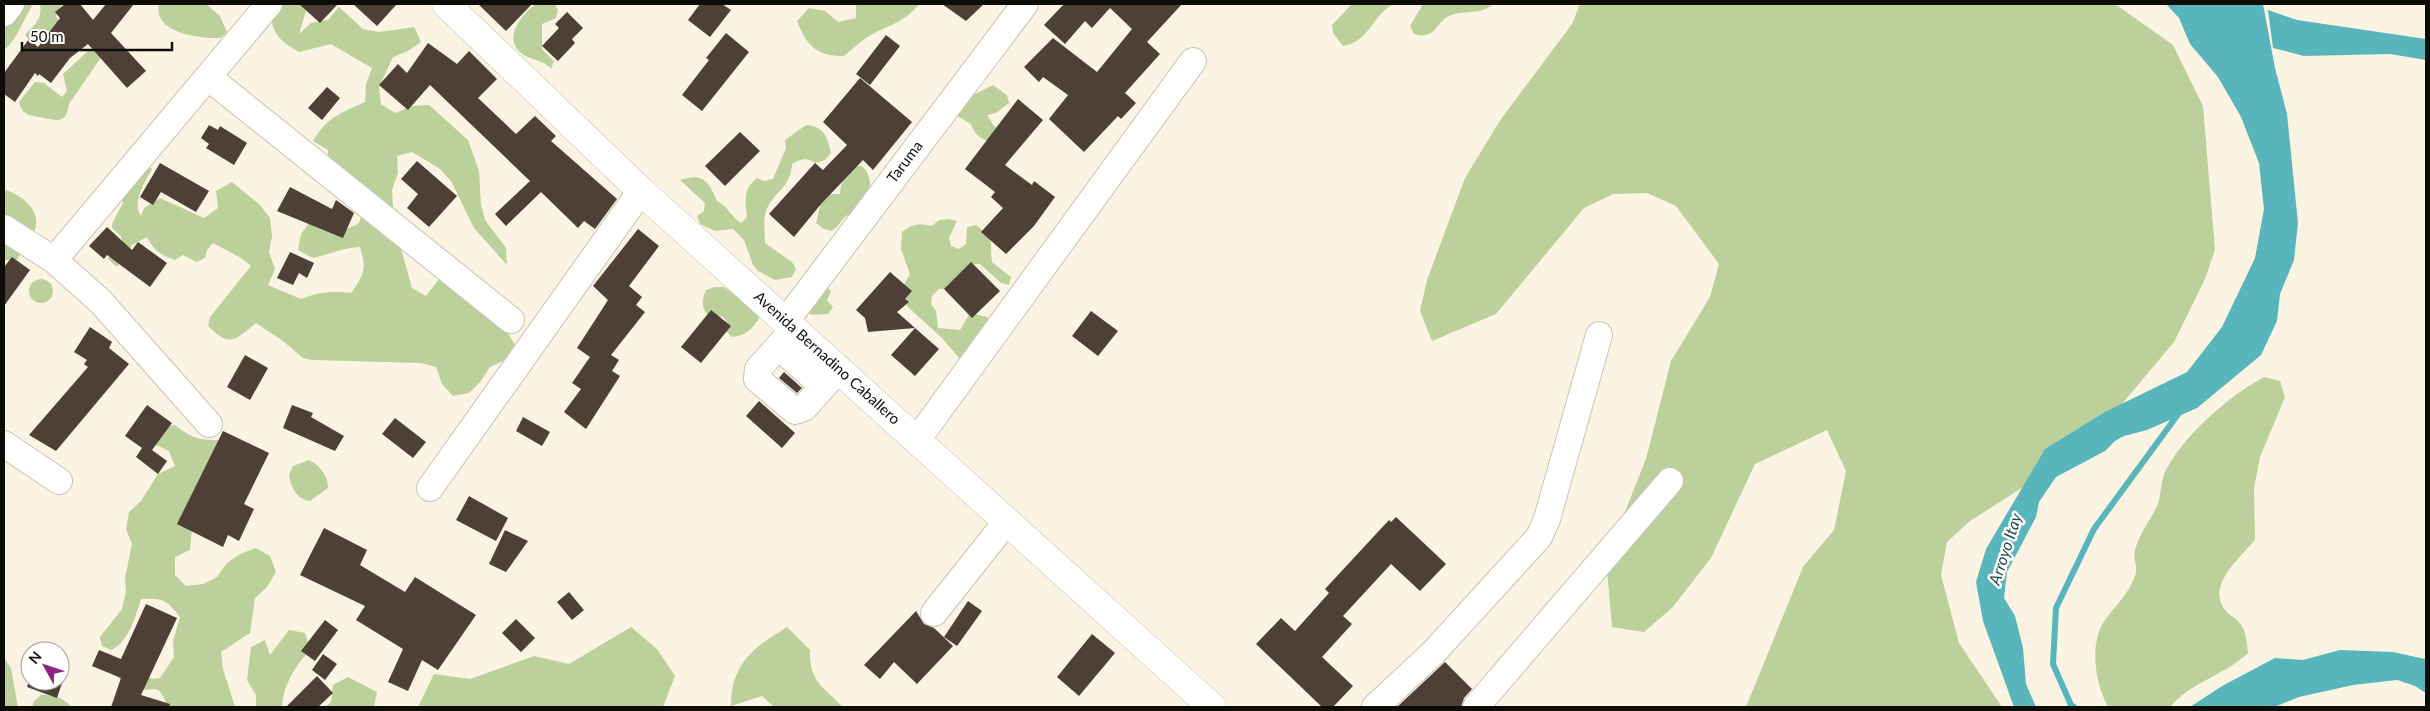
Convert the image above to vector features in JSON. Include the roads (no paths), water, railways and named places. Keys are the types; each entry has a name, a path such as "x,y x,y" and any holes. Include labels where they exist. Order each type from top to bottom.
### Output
{"main road":[{"name":"Avenida Bernadino Caballero","path":"446,4 832,378 918,440 1212,707"}],"street":[{"path":"4,13 11,4"},
{"path":"54,260 268,4"},
{"name":"Taruma","path":"832,378 804,408 794,411 756,379 758,369 1025,4"},
{"path":"918,440 1193,61"},
{"path":"208,77 511,320"},
{"path":"430,488 641,191"},
{"path":"4,228 54,260 102,302 209,424"},
{"path":"1375,707 1433,653 1539,537 1547,519 1599,335"},
{"path":"4,444 59,481"},
{"path":"1476,707 1670,481"},
{"path":"934,613 1007,521"}],"water":[{"path":"2166,4 2263,4 2275,68 2287,114 2298,223 2294,260 2280,294 2277,321 2261,355 2197,408 2147,430 2124,436 2115,441 2105,451 2056,477 2039,502 2036,517 2007,572 2004,598 2015,616 2023,648 2026,684 2036,707 2014,707 1983,621 1976,582 1986,549 2045,449 2105,412 2187,372 2222,327 2255,258 2264,209 2259,163 2241,117 2218,77 2190,44 2179,18"},
{"path":"2268,10 2297,20 2426,39 2426,60 2390,54 2304,56 2273,48"},
{"path":"2340,650 2393,652 2425,659 2426,693 2415,686 2397,680 2353,685 2299,697 2274,707 2190,707 2222,686 2275,658 2303,660"}],"waterway":[{"name":"Arroyo Itay","path":"2074,707 2071,705 2053,664 2056,608 2094,529 2179,413"}]}
